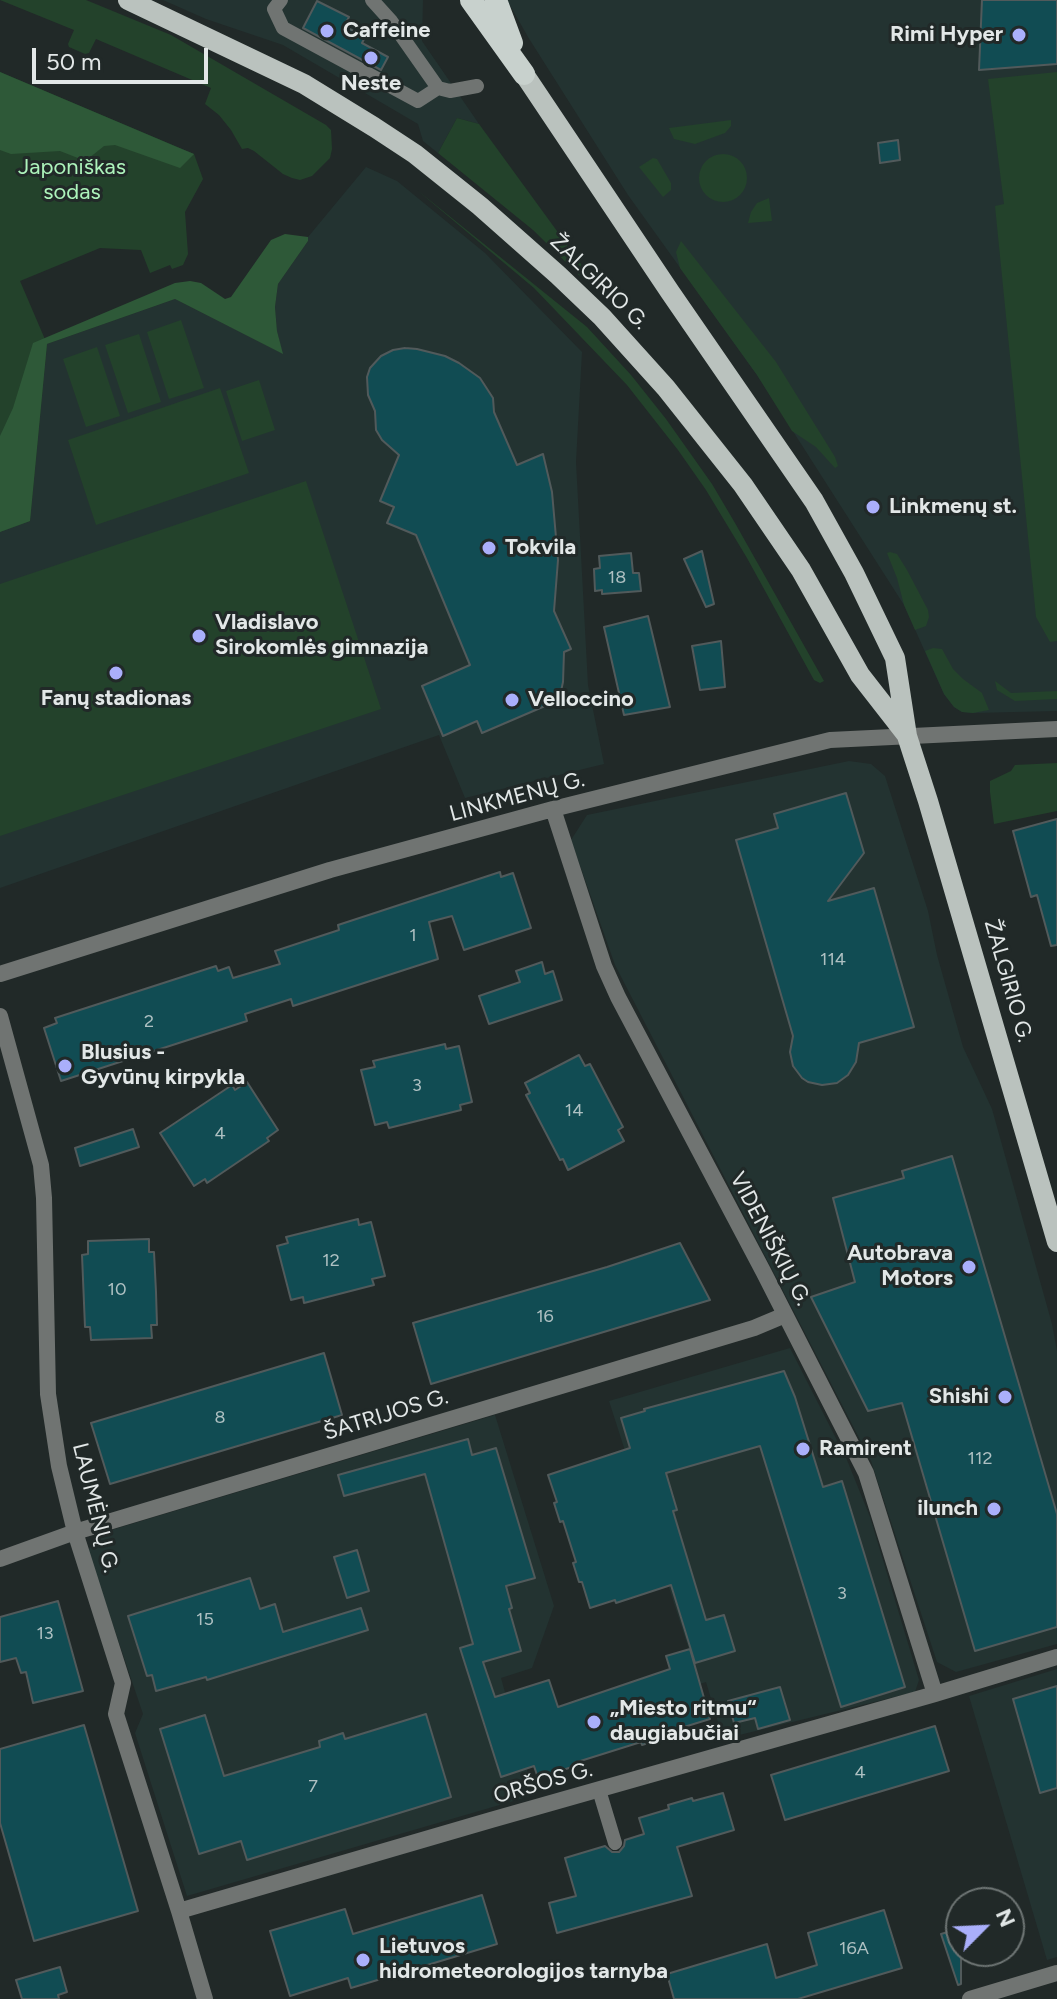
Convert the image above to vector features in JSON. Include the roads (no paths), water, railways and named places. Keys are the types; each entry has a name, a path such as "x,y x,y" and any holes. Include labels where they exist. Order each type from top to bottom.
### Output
{"highway":[{"name":"ŽALGIRIO G.","path":"471,0 524,74"},
{"path":"496,0 524,74"}],"main road":[{"name":"ŽALGIRIO G.","path":"128,0 304,84 415,154 480,206 602,317 666,388 743,485 801,570 860,675 907,736"},
{"name":"ŽALGIRIO G.","path":"524,74 814,501 854,573 895,658 907,736 1057,1242"}],"street":[{"name":"LINKMENŲ G.","path":"0,974 330,870 553,809 830,740 1057,729"},
{"name":"VIDENIŠKIŲ G.","path":"553,809 604,966 618,997 866,1473 935,1694"},
{"name":"LAUMĖNŲ G.","path":"0,1016 41,1165 48,1394 59,1466 75,1532 123,1683 116,1714 205,1999"},
{"name":"ŠATRIJOS G.","path":"0,1559 75,1532 754,1328 785,1315"},
{"name":"ORŠOS G.","path":"179,1911 1057,1657"},
{"path":"970,1999 1057,1973"}],"lane":[{"path":"281,0 274,9 283,28 418,101 438,88"},
{"path":"372,0 391,21 438,88 450,91 477,86"},
{"path":"599,1790 615,1843"}],"place":[{"name":"Caffeine","path":"327,31"},
{"name":"Rimi Hyper","path":"1019,35"},
{"name":"Neste","path":"371,58"},
{"name":"Linkmenų st.","path":"873,507"},
{"name":"Tokvila","path":"489,548"},
{"name":"Vladislavo Sirokomlės gimnazija","path":"199,636"},
{"name":"Fanų stadionas","path":"116,673"},
{"name":"Velloccino","path":"512,700"},
{"name":"Blusius - Gyvūnų kirpykla","path":"65,1066"},
{"name":"Autobrava Motors","path":"969,1267"},
{"name":"Shishi","path":"1005,1397"},
{"name":"Ramirent","path":"803,1449"},
{"name":"ilunch","path":"994,1509"},
{"name":"„Miesto ritmu“ daugiabučiai","path":"594,1722"},
{"name":"Lietuvos hidrometeorologijos tarnyba","path":"363,1960"}],"park label":[{"name":"Japoniškas sodas","path":"72,180"}]}
